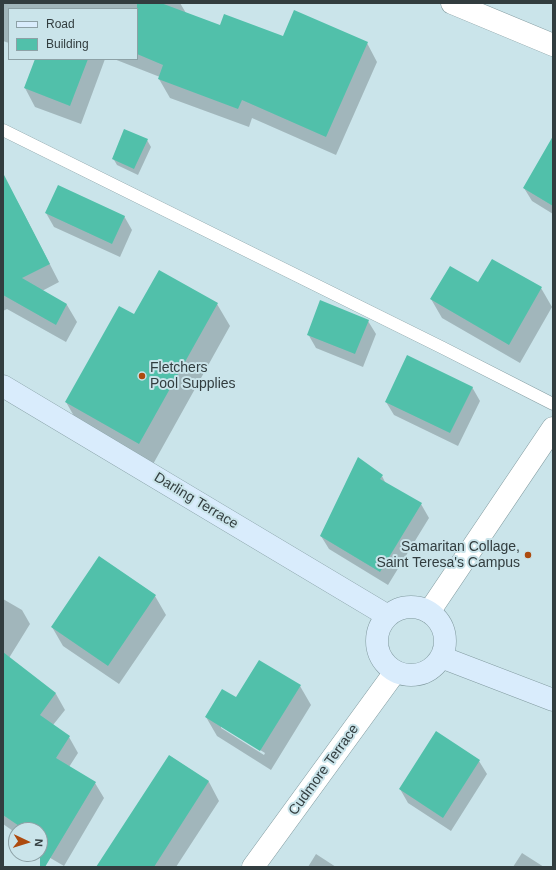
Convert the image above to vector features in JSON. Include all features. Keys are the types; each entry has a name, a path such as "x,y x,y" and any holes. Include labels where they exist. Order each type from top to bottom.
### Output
{"main road":[{"name":"Darling Terrace","path":"3,386 388,616"},
{"path":"408,607 419,608 429,612 437,619 445,638 445,648 441,658 435,666 417,676 406,676 395,672 387,666 380,657 377,646 377,634 388,616 398,610 408,607"},
{"path":"441,658 553,700"}],"street":[{"path":"452,3 553,45"},
{"path":"429,612 553,428"},
{"name":"Cudmore Terrace","path":"253,867 395,672"}],"lane":[{"path":"3,130 553,404"}],"building":[{"path":"137,3 161,3 220,25 224,14 283,36 294,10 368,42 326,137 242,100 238,109 158,79 163,65 138,54"},
{"path":"35,60 88,60 70,106 24,88"},
{"path":"124,129 148,139 134,169 112,159"},
{"path":"553,136 553,206 523,188"},
{"path":"3,173 50,264 22,278 67,304 56,325 3,295"},
{"path":"58,185 125,216 112,244 45,213"},
{"path":"492,259 542,287 509,345 430,299 450,266 478,282"},
{"path":"159,270 218,303 139,444 65,402 119,306 134,314"},
{"path":"320,300 369,320 355,354 307,335"},
{"path":"407,355 473,387 450,433 385,402"},
{"path":"358,457 383,475 380,479 422,503 380,572 320,536"},
{"path":"99,556 156,595 108,666 51,627"},
{"path":"3,652 56,693 40,715 70,736 56,758 96,782 48,862 48,822 13,822 3,815"},
{"path":"259,660 301,685 260,751 205,717 222,689 236,697"},
{"path":"436,731 480,760 443,818 399,789"},
{"path":"169,755 209,781 154,867 96,867"},
{"path":"40,862 48,862 45,867 40,867"}],"place":[{"name":"Fletchers Pool Supplies","path":"142,376"},
{"name":"Samaritan Collage, Saint Teresa's Campus","path":"528,555"}]}
